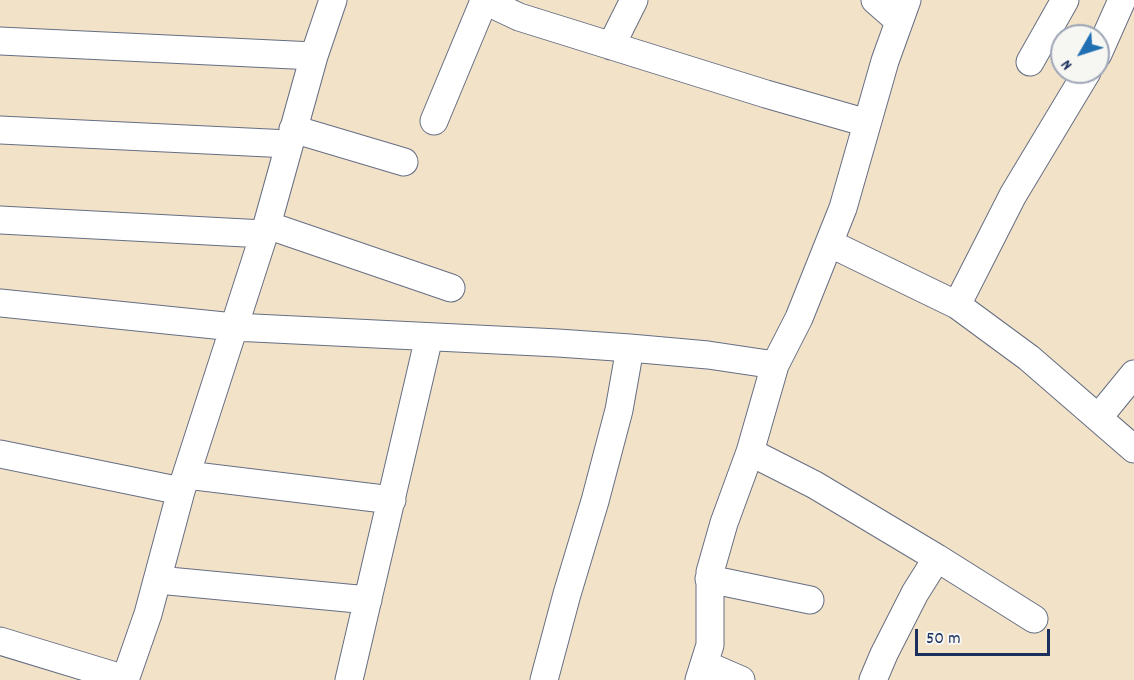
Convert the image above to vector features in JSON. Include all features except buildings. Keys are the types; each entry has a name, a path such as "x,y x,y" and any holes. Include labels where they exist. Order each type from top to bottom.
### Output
{"street":[{"path":"0,641 125,680 158,580 184,483 265,230 314,56 333,0"},
{"path":"434,121 484,0 519,17 867,123"},
{"path":"611,46 634,0"},
{"path":"741,680 701,672 710,645 709,579 724,523 750,452 776,365 799,318 852,181 867,123 903,10 875,0"},
{"path":"1030,62 1065,0"},
{"path":"1110,27 1122,0"},
{"path":"0,41 314,56"},
{"path":"957,305 1012,195 1080,84"},
{"path":"0,130 291,136 404,162"},
{"path":"0,220 265,230 451,288"},
{"path":"829,243 957,305 1029,358 1134,449"},
{"path":"0,303 234,327 630,348 708,355 776,365"},
{"path":"349,680 429,337"},
{"path":"544,680 619,410 630,348"},
{"path":"1098,418 1134,374"},
{"path":"750,452 815,485 1035,619"},
{"path":"0,454 184,483 392,500"},
{"path":"873,680 915,593 937,558"},
{"path":"709,579 810,600"},
{"path":"158,580 368,600"}]}
